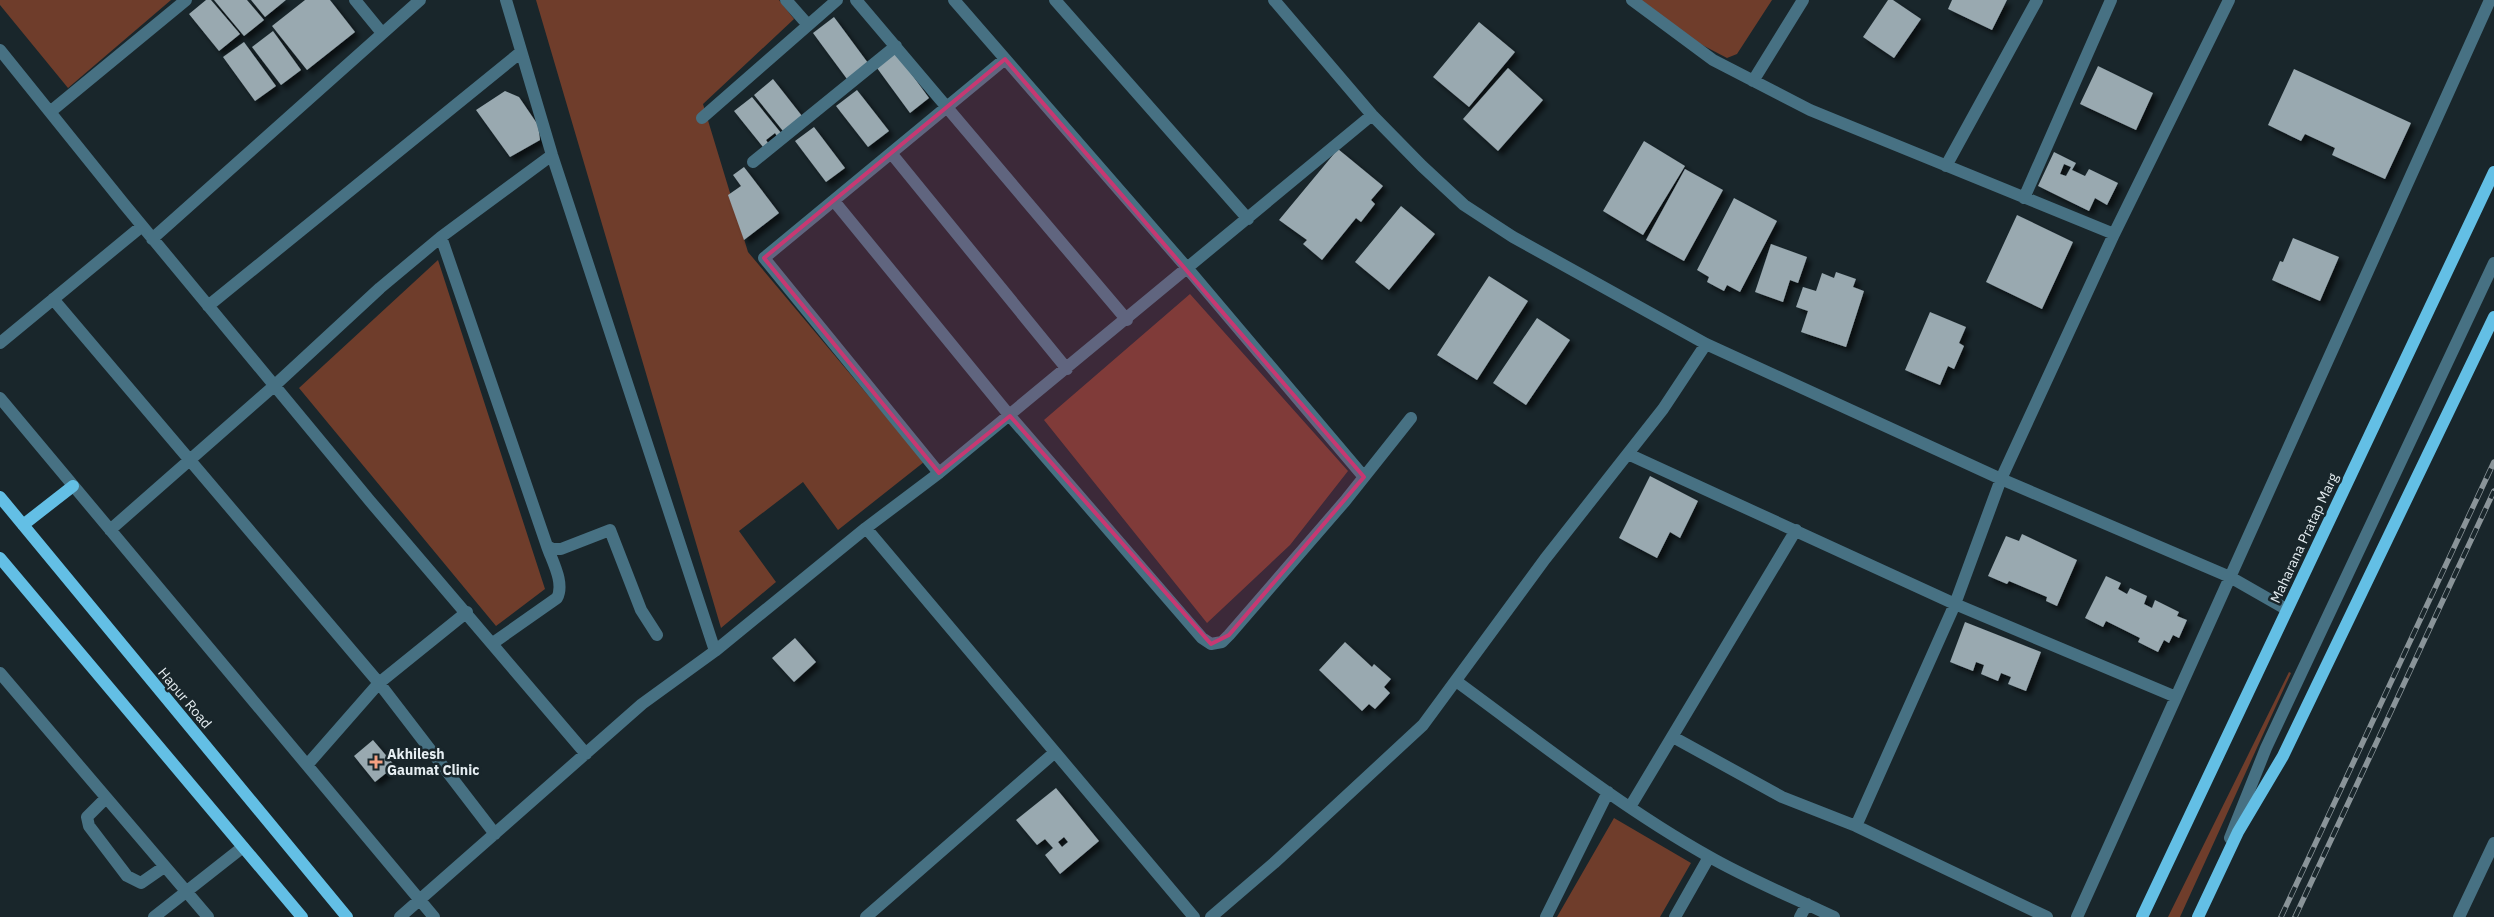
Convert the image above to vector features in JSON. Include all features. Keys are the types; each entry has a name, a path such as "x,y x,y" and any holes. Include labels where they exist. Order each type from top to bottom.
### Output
{"main road":[{"name":"Maharana Pratap Marg","path":"2142,917 2494,172"},
{"path":"2198,917 2238,832 2283,756 2494,317"},
{"path":"23,525 73,486"},
{"name":"Hapur Road","path":"0,497 347,917"},
{"path":"0,558 302,917"}],"street":[{"path":"50,112 186,0"},
{"path":"355,0 382,33"},
{"path":"152,238 420,0"},
{"path":"506,0 552,155 714,651"},
{"path":"786,0 808,25"},
{"path":"702,118 837,0"},
{"path":"856,0 948,106 1127,320"},
{"path":"954,0 1188,269 1364,477"},
{"path":"1055,0 1248,219"},
{"path":"1274,0 1372,115 1464,206 1513,237 1706,344 2001,478 2230,577 2286,609"},
{"path":"1632,0 1713,60 1810,110 2114,234"},
{"path":"1753,81 1803,0"},
{"path":"1946,166 2038,0"},
{"path":"2024,198 2111,0"},
{"path":"1856,826 1954,604 2001,478 2114,234 2229,0"},
{"path":"2077,917 2490,0"},
{"path":"753,162 896,46"},
{"path":"0,50 274,386 586,754"},
{"path":"208,306 522,52"},
{"path":"940,473 764,258 1005,58"},
{"path":"400,917 642,704 714,651 866,528 940,473 1127,320 1372,115"},
{"path":"891,153 1067,369"},
{"path":"110,530 274,386 380,288 441,237 552,155"},
{"path":"834,200 1010,416 1202,638 1211,644 1222,642 1229,636 1364,477 1411,418"},
{"path":"0,342 142,226"},
{"path":"441,237 560,592 557,598 492,643"},
{"path":"2207,899 2266,748 2292,697 2494,263"},
{"path":"54,299 379,683 495,834"},
{"path":"1211,917 1274,863 1423,725 1545,559 1663,409 1706,344"},
{"path":"0,398 434,917"},
{"path":"1628,454 1954,604 2176,697"},
{"path":"866,528 1194,917"},
{"path":"546,546 553,549 561,549 610,530 641,610 657,635"},
{"path":"1630,807 1796,530"},
{"path":"308,764 379,683 467,612"},
{"path":"0,673 208,917"},
{"path":"1456,681 1608,792 1709,857 1834,917"},
{"path":"1672,737 1782,797 1856,826 2047,917"},
{"path":"866,917 1054,753"},
{"path":"1546,917 1608,792"},
{"path":"106,798 87,817 89,826 127,876 141,884 164,867"},
{"path":"2459,917 2494,843"},
{"path":"154,917 242,847"},
{"path":"1675,917 1709,857"},
{"path":"1800,917 1807,904"}],"highlighted area":[{"path":"1005,59 1364,477 1229,635 1211,644 1010,416 939,473 764,258"}],"shaded area":[{"path":"0,0 171,0 68,88 0,5"},
{"path":"536,0 779,0 794,19 703,104 748,252 924,462 838,530 803,482 739,531 776,582 721,628"},
{"path":"1634,0 1772,0 1737,54 1727,58 1664,25"},
{"path":"438,260 545,589 496,626 299,388"},
{"path":"1190,294 1348,471 1290,545 1207,623 1044,420"},
{"path":"2289,672 2291,673 2180,917 2168,917"},
{"path":"1614,818 1691,863 1660,917 1557,917"}],"building":[{"path":"206,0 211,0 240,34 219,51 189,14"},
{"path":"214,0 247,0 264,20 244,36"},
{"path":"251,0 286,0 265,17"},
{"path":"305,0 330,0 355,32 307,70 272,26"},
{"path":"1888,0 1893,0 1921,19 1894,58 1863,37"},
{"path":"1952,0 2007,0 1992,30 1948,9"},
{"path":"834,17 868,63 847,79 813,33"},
{"path":"1479,22 1515,52 1469,107 1433,77"},
{"path":"273,31 301,70 281,85 252,47"},
{"path":"244,42 276,86 255,101 223,57"},
{"path":"896,53 929,98 910,113 877,68"},
{"path":"2098,66 2153,93 2136,130 2080,104"},
{"path":"1508,68 1543,100 1498,151 1463,119"},
{"path":"2294,69 2411,123 2385,179 2332,155 2335,148 2305,134 2301,141 2268,125"},
{"path":"773,79 802,116 783,131 754,95"},
{"path":"857,90 889,131 868,147 836,106"},
{"path":"505,91 519,97 538,125 540,140 510,157 476,110"},
{"path":"752,97 781,133 777,136 775,133 766,140 768,143 763,147 734,111"},
{"path":"814,127 845,168 826,182 795,141"},
{"path":"1644,141 1685,166 1643,235 1603,211"},
{"path":"1338,149 1383,186 1371,200 1375,204 1361,222 1356,218 1322,260 1303,244 1307,240 1279,220"},
{"path":"2054,152 2076,163 2072,170 2085,176 2089,169 2118,183 2107,205 2095,198 2089,211 2038,186","holes":["2064,164 2071,167 2066,176 2060,174"]},
{"path":"744,167 779,213 744,240 728,195 741,186 733,175"},
{"path":"1685,169 1723,190 1684,261 1646,240"},
{"path":"1734,198 1777,221 1740,292 1727,285 1724,291 1707,282 1709,277 1697,270"},
{"path":"1401,206 1435,234 1389,290 1355,262"},
{"path":"2017,215 2073,242 2042,309 1986,282"},
{"path":"2293,238 2339,257 2320,301 2272,280 2280,261 2283,262"},
{"path":"1771,244 1807,257 1798,283 1790,280 1783,302 1755,292"},
{"path":"1836,272 1856,279 1853,287 1864,291 1846,347 1801,332 1808,311 1796,307 1803,287 1816,291 1822,273 1834,278"},
{"path":"1489,276 1528,301 1477,380 1437,355"},
{"path":"1930,312 1966,327 1959,343 1964,346 1954,369 1948,366 1940,385 1905,370"},
{"path":"1537,318 1570,340 1526,405 1493,383"},
{"path":"1650,476 1698,501 1680,538 1670,532 1657,558 1619,538"},
{"path":"2022,534 2077,560 2057,606 2046,601 2047,597 2009,581 2007,584 1988,576 2006,536 2019,541"},
{"path":"2106,576 2121,583 2118,589 2127,594 2130,588 2147,596 2144,604 2152,608 2155,600 2179,612 2177,616 2187,620 2179,638 2173,635 2169,643 2164,640 2158,652 2138,642 2140,638 2106,621 2103,627 2085,618"},
{"path":"1965,622 2041,652 2026,691 2008,684 2011,677 2001,673 1998,681 1981,674 1984,665 1976,662 1973,671 1950,662"},
{"path":"795,638 816,662 794,682 772,658"},
{"path":"1345,642 1372,667 1374,664 1391,679 1384,687 1390,693 1375,709 1369,704 1362,711 1319,670"},
{"path":"373,740 395,766 375,782 354,756"},
{"path":"1056,788 1099,841 1060,874 1045,855 1053,848 1045,839 1037,845 1016,820","holes":["1064,837 1068,842 1062,847 1058,842"]}],"railway":[{"path":"2281,917 2494,462"},
{"path":"2295,917 2494,491"}],"place":[{"name":"Akhilesh Gaumat Clinic","path":"376,762"}]}
